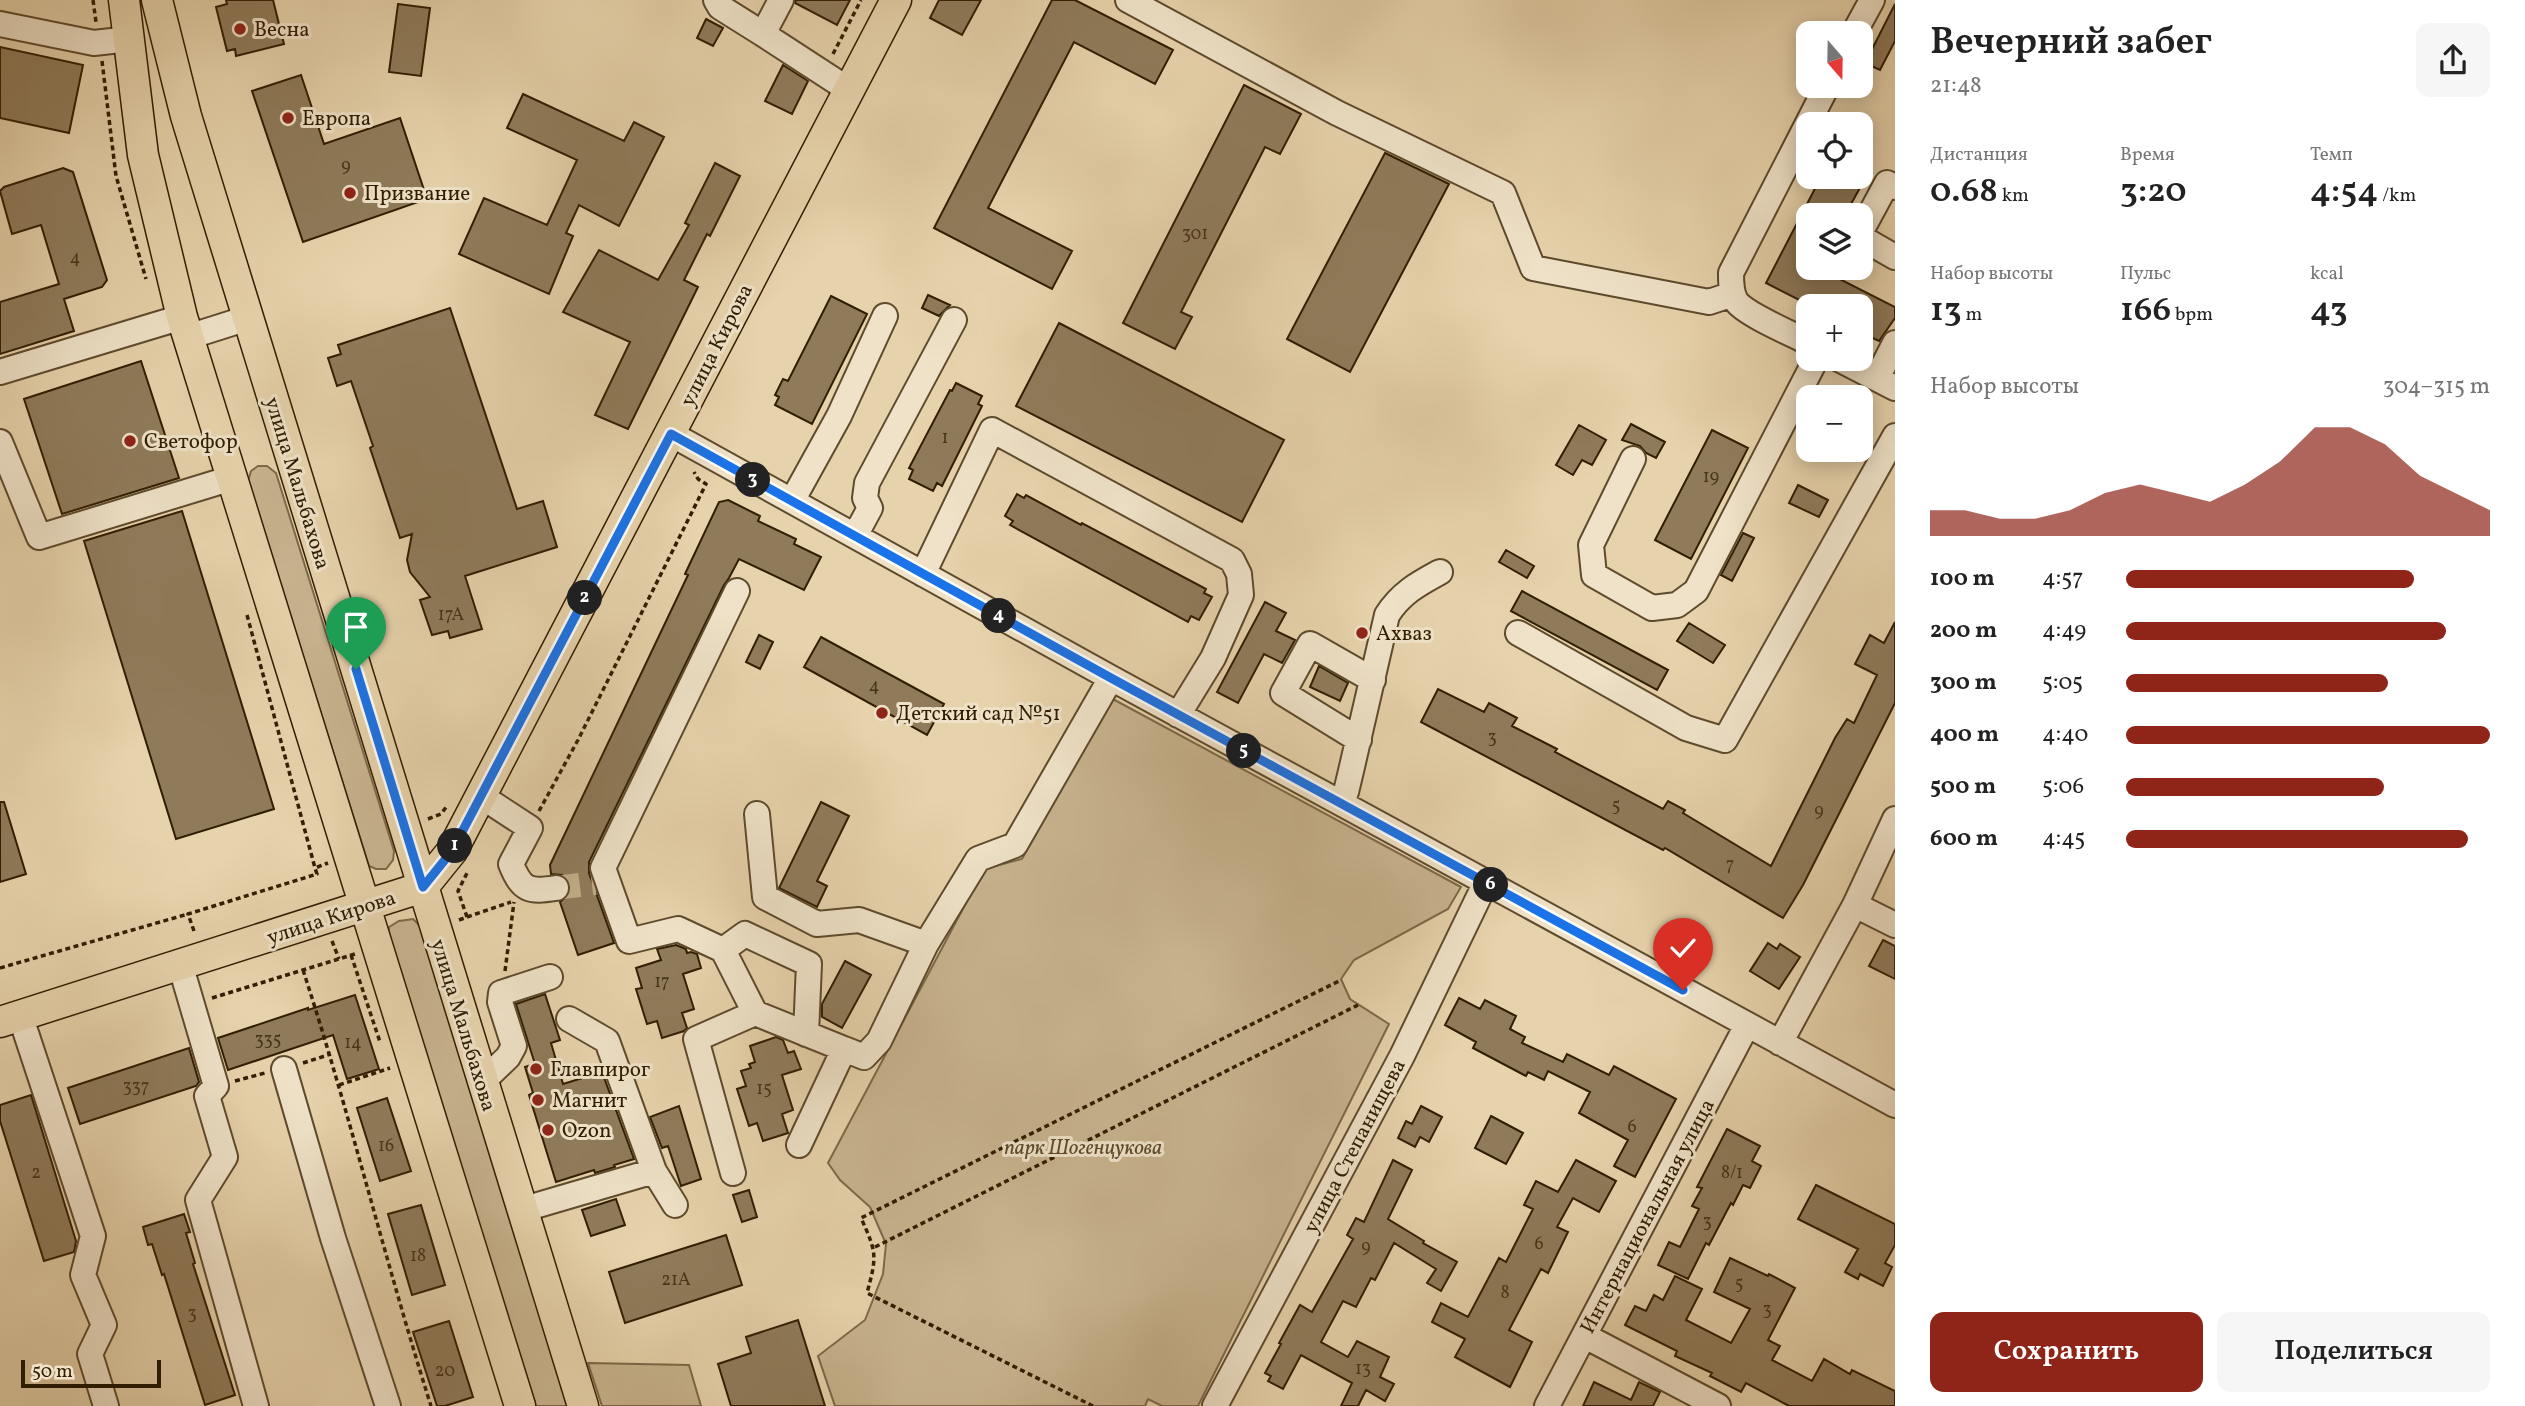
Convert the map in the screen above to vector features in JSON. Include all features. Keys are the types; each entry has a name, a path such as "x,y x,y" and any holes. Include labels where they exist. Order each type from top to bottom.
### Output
{"main road":[{"path":"124,0 143,156 185,327 520,1406"},
{"name":"улица Мальбахова","path":"157,0 186,116 583,1406"},
{"name":"улица Кирова","path":"10,1019 423,887 452,851 896,0"}],"street":[{"path":"716,0 720,7 742,23 849,90"},
{"path":"763,34 780,0"},
{"path":"1128,0 1337,113 1503,193 1533,268 1709,302 1733,294"},
{"path":"1861,21 1872,0"},
{"path":"0,24 94,43 129,39"},
{"path":"1796,336 1745,309 1736,301 1731,274 1821,98"},
{"path":"1873,210 1887,183 1895,187"},
{"path":"1873,243 1895,257"},
{"path":"792,501 839,416 885,316"},
{"path":"0,372 185,327 248,318"},
{"path":"855,536 870,508 865,498 867,483 954,320"},
{"path":"1862,371 1886,383 1895,344"},
{"path":"1633,459 1591,545 1594,575 1652,608 1677,605 1696,591 1810,371"},
{"path":"923,574 992,430 1176,528 1232,560 1239,573 1241,595 1213,658 1178,715"},
{"path":"671,434 1178,715 1895,1105"},
{"path":"1518,633 1686,728 1725,740 1895,436"},
{"path":"0,442 39,537 232,478"},
{"path":"1339,802 1346,792 1387,615 1396,600 1410,588 1440,572"},
{"path":"737,591 603,868 601,882 629,941 678,929 723,950 755,1013 864,1057 879,1041 926,944 978,859 1015,845 1111,678"},
{"path":"1359,740 1283,693 1310,644 1373,680"},
{"path":"481,796 530,828 511,864 519,894 556,888"},
{"path":"757,814 765,897 817,924 859,920 926,944"},
{"path":"1780,1043 1888,849 1895,819"},
{"name":"улица Степанищева","path":"1215,1406 1402,1056 1486,882"},
{"path":"1855,905 1895,925"},
{"path":"723,950 745,934 809,964 806,1034"},
{"path":"180,964 216,1086 206,1096 225,1157 198,1200 256,1406"},
{"path":"482,1082 508,1057 514,1046 500,1002 501,993 551,978"},
{"path":"733,1173 696,1039 755,1013"},
{"path":"10,1019 93,1236 83,1275 104,1325 90,1354 106,1406"},
{"path":"569,1019 607,1041 654,1171 675,1205"},
{"name":"Интернациональная улица","path":"1547,1406 1747,1025"},
{"path":"799,1145 844,1049"},
{"path":"284,1069 333,1238 388,1406"},
{"path":"521,1210 654,1171"},
{"path":"1585,1336 1718,1406"}],"path":[{"path":"832,55 860,0"},
{"path":"530,828 578,740 706,484 698,479 692,468"},
{"path":"428,819 441,814 451,800"},
{"path":"0,968 317,874 315,868 337,859"},
{"path":"467,916 458,891 470,866"},
{"path":"449,923 519,894"},
{"path":"501,993 519,894"},
{"path":"188,914 194,931"},
{"path":"331,936 339,959"},
{"path":"192,1004 364,952"},
{"path":"303,970 339,1085 409,1337 431,1406"},
{"path":"1093,1406 867,1293 874,1267 874,1247 861,1218 1341,979"},
{"path":"874,1247 1358,1005"},
{"path":"339,1085 392,1068"}],"green space":[{"path":"258,466 267,466 276,473 394,851 393,860 386,869 369,866 248,481 251,471"},
{"name":"парк Шогенцукова","path":"1111,698 1461,887 1448,909 1354,960 1341,979 1350,999 1389,1024 1198,1406 1162,1406 1148,1399 1145,1406 835,1406 818,1356 865,1320 883,1274 886,1244 870,1207 840,1180 828,1163 984,869 1022,859"},
{"path":"413,919 421,927 570,1406 536,1406 388,938 389,927 399,921"},
{"path":"588,1363 689,1365 701,1406 602,1406"}],"building":[{"path":"226,0 273,0 284,44 236,56 235,49 227,51 216,7 227,4"},
{"path":"796,0 850,0 837,25 795,3"},
{"path":"939,0 981,0 962,35 930,18"},
{"path":"1052,0 1075,0 1173,50 1155,84 1074,42 988,208 1072,251 1052,289 934,228"},
{"path":"398,4 430,8 421,76 389,72"},
{"path":"1895,4 1895,41 1880,70 1873,67 1873,47"},
{"path":"706,19 723,28 713,46 697,38"},
{"path":"0,47 83,65 69,133 0,118"},
{"path":"783,65 808,81 792,114 765,101"},
{"path":"301,75 324,144 400,118 427,199 303,242 252,91"},
{"path":"1244,85 1301,114 1280,154 1265,147 1181,312 1192,317 1175,349 1123,323"},
{"path":"523,94 624,141 634,122 664,137 619,226 579,205 566,233 573,236 549,294 459,254 484,198 547,225 577,160 507,128"},
{"path":"1385,153 1449,184 1350,372 1287,339"},
{"path":"715,163 740,176 684,280 698,287 628,429 595,415 630,342 563,312 599,250 658,280 689,225 685,223"},
{"path":"63,168 73,172 107,280 102,287 64,299 74,331 0,354 0,302 59,284 41,225 12,234 0,191 4,187"},
{"path":"1815,189 1859,189 1852,203 1808,203"},
{"path":"1796,225 1796,280 1842,280 1869,294 1796,294 1796,298 1766,283"},
{"path":"928,295 950,305 939,316 922,308"},
{"path":"831,296 867,314 812,424 775,405 779,397 775,395 783,379 788,381"},
{"path":"1873,296 1895,307 1895,318 1879,341 1873,338"},
{"path":"450,308 517,509 543,501 557,547 465,576 482,629 450,638 448,631 432,635 420,600 430,597 410,572 407,560 412,534 400,538 351,381 337,386 328,358 341,354 338,345"},
{"path":"1059,323 1284,440 1242,522 1016,406"},
{"path":"141,361 179,478 62,514 24,399"},
{"path":"956,383 982,396 978,404 982,406 942,486 937,483 933,491 909,479 913,470 909,468"},
{"path":"1631,424 1665,442 1656,458 1640,446 1622,440"},
{"path":"1579,425 1606,440 1592,465 1582,460 1573,475 1556,465"},
{"path":"1712,430 1748,448 1691,559 1655,540"},
{"path":"1798,485 1828,500 1819,517 1789,503"},
{"path":"1017,494 1024,498 1026,495 1081,525 1082,523 1206,589 1204,593 1212,597 1199,620 1191,616 1188,622 1010,525 1013,521 1005,516"},
{"path":"728,500 760,516 758,521 796,539 794,544 821,557 804,590 739,559 589,862 589,873 614,943 578,955 560,902 569,894 571,885 562,875 551,874 550,865 688,575 685,574 719,502"},
{"path":"182,511 274,809 176,839 84,541"},
{"path":"1743,533 1754,538 1732,581 1721,575"},
{"path":"1506,550 1534,566 1527,578 1499,562"},
{"path":"1522,591 1668,670 1657,690 1511,611"},
{"path":"1265,602 1286,613 1276,631 1295,640 1282,663 1264,654 1238,703 1217,692"},
{"path":"1895,622 1895,703 1803,885 1783,918 1665,848 1663,850 1421,722 1438,689 1484,712 1489,703 1517,718 1512,726 1557,749 1555,752 1663,809 1668,801 1685,810 1683,813 1771,866 1835,738 1847,719 1854,723 1877,675 1855,664 1870,635 1884,643"},
{"path":"1689,623 1725,645 1713,663 1677,641"},
{"path":"759,635 773,642 760,669 746,662"},
{"path":"821,637 944,704 927,735 804,667"},
{"path":"1319,666 1348,683 1340,701 1310,687"},
{"path":"0,802 4,802 26,874 0,882"},
{"path":"821,802 849,816 817,881 827,886 817,907 779,888"},
{"path":"1883,940 1895,946 1895,979 1869,966"},
{"path":"1768,943 1777,949 1780,944 1800,957 1779,989 1750,971"},
{"path":"676,945 686,949 687,953 697,954 701,968 683,974 694,1009 682,1013 687,1028 662,1038 657,1021 647,1024 636,989 642,988 636,968 661,960 657,949"},
{"path":"845,961 871,975 842,1028 822,1017 822,1004"},
{"path":"545,994 560,1040 551,1043 563,1084 602,1072 634,1159 595,1173 594,1170 556,1182 529,1095 533,1093 525,1067 535,1064 516,1004"},
{"path":"355,995 379,1069 347,1079 333,1035 228,1070 218,1038"},
{"path":"1459,998 1480,1009 1485,1000 1516,1016 1510,1029 1525,1037 1522,1043 1563,1062 1567,1054 1609,1075 1614,1066 1676,1099 1635,1177 1614,1166 1628,1140 1579,1113 1590,1092 1548,1071 1544,1080 1528,1072 1526,1076 1473,1048 1476,1042 1445,1025"},
{"path":"776,1037 783,1040 788,1053 794,1051 801,1069 782,1075 793,1110 782,1114 788,1133 763,1141 757,1123 749,1126 737,1089 746,1086 741,1071 751,1068 749,1064 755,1062 750,1046"},
{"path":"189,1048 199,1082 196,1086 80,1124 68,1088"},
{"path":"31,1095 76,1241 74,1252 44,1261 0,1121 0,1105"},
{"path":"387,1098 411,1171 380,1181 357,1108"},
{"path":"679,1106 701,1179 681,1186 668,1146 662,1148 650,1117"},
{"path":"1421,1106 1442,1117 1429,1142 1420,1137 1415,1147 1398,1138 1406,1121 1412,1124"},
{"path":"1491,1116 1523,1133 1506,1164 1475,1148"},
{"path":"1727,1129 1760,1146 1752,1161 1761,1166 1750,1188 1743,1185 1733,1205 1731,1203 1688,1279 1658,1265 1669,1242 1680,1247 1699,1209 1692,1206 1702,1188 1697,1187"},
{"path":"1393,1160 1412,1170 1388,1219 1457,1262 1441,1291 1427,1283 1436,1269 1394,1243 1375,1280 1371,1278 1356,1307 1343,1301 1321,1342 1348,1357 1357,1341 1389,1357 1380,1377 1394,1384 1385,1401 1366,1390 1358,1406 1341,1406 1352,1383 1301,1355 1283,1389 1268,1381 1271,1376 1265,1373 1281,1344 1279,1343 1300,1305 1312,1312 1353,1239 1347,1235 1356,1218 1364,1222"},
{"path":"1576,1160 1616,1181 1599,1212 1573,1198 1557,1227 1568,1232 1548,1273 1541,1269 1509,1330 1532,1342 1510,1387 1455,1357 1465,1339 1432,1322 1441,1303 1468,1317 1499,1258 1506,1262 1533,1209 1524,1205 1536,1181 1558,1192"},
{"path":"1816,1185 1895,1224 1895,1245 1885,1263 1892,1267 1883,1286 1860,1274 1858,1279 1845,1272 1858,1249 1798,1219"},
{"path":"749,1190 757,1217 742,1222 733,1195"},
{"path":"616,1199 625,1225 591,1236 582,1210"},
{"path":"421,1205 445,1285 412,1295 388,1214"},
{"path":"184,1214 190,1232 186,1233 195,1263 193,1264 235,1395 205,1405 164,1274 162,1275 152,1244 148,1245 143,1227"},
{"path":"726,1235 742,1285 625,1323 609,1272"},
{"path":"1730,1258 1795,1288 1768,1340 1780,1346 1772,1360 1812,1381 1824,1359 1850,1374 1852,1370 1895,1391 1895,1406 1789,1406 1746,1383 1741,1392 1710,1376 1712,1373 1675,1356 1677,1351 1625,1325 1635,1306 1646,1311 1654,1295 1663,1300 1675,1276 1702,1289 1686,1320 1731,1343 1750,1309 1714,1292"},
{"path":"798,1320 825,1406 731,1406 718,1364 751,1353 746,1337"},
{"path":"449,1321 473,1397 437,1406 413,1332"},
{"path":"1594,1382 1631,1400 1639,1382 1660,1392 1653,1406 1583,1406"}],"tunnel":[{"path":"556,888 595,883"}],"place":[{"name":"Весна","path":"240,29"},
{"name":"Европа","path":"288,118"},
{"name":"Призвание","path":"350,193"},
{"name":"Светофор","path":"130,441"},
{"name":"Ахваз","path":"1362,633"},
{"name":"Детский сад №51","path":"882,713"},
{"name":"Главпирог","path":"536,1069"},
{"name":"Магнит","path":"538,1100"},
{"name":"Ozon","path":"548,1130"}],"route":[{"path":"356,669 423,887 452,851 671,434 1683,990"}]}
